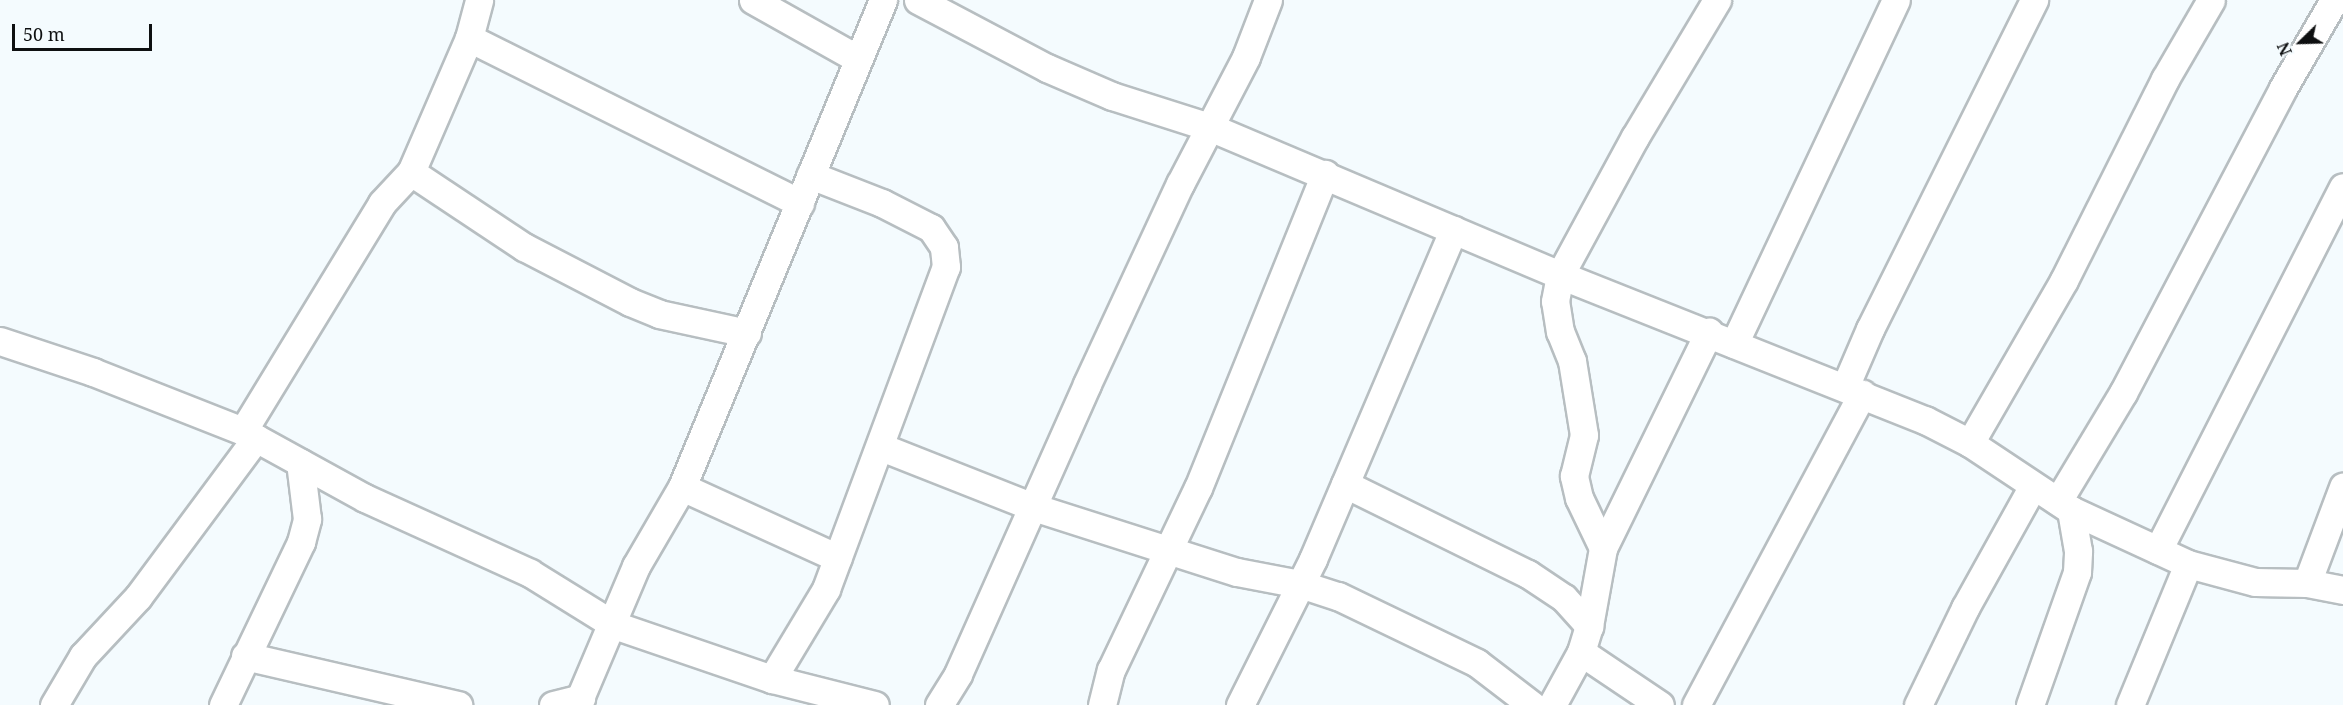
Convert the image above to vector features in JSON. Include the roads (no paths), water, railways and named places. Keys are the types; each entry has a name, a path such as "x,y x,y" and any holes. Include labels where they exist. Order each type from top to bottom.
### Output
{"street":[{"path":"54,705 83,656 138,597 249,434 382,203 411,172 469,38 479,0"},
{"path":"753,0 858,59"},
{"path":"553,705 579,701 614,626 636,566 682,487 883,0"},
{"path":"918,0 1047,68 1112,96 1212,128 1560,275 1853,391 1970,443 2064,505 2188,564 2255,582 2307,583 2343,590"},
{"path":"939,705 958,674 1179,184 1212,128 1268,0"},
{"path":"1603,548 1579,498 1574,476 1584,435 1572,362 1560,332 1555,301 1560,275 1635,137 1717,0"},
{"path":"1734,344 1896,0"},
{"path":"1696,705 1853,391 1869,329 2034,0"},
{"path":"1970,443 2064,280 2165,79 2211,0"},
{"path":"2030,705 2077,572 2078,551 2064,505 2278,98 2334,0"},
{"path":"469,38 800,202"},
{"path":"411,172 531,251 580,273 630,302 659,314 747,333"},
{"path":"1102,705 1111,670 1169,549 1239,389 1324,174"},
{"path":"772,679 812,617 838,558 932,311 946,267 944,247 931,228 882,203 810,175"},
{"path":"2158,550 2201,460 2297,282 2343,187"},
{"path":"1240,705 1300,584 1345,484 1453,230"},
{"path":"1552,705 1581,652 1589,626 1603,548 1708,332"},
{"path":"0,341 93,372 249,434 365,498 530,573 614,626 772,679 875,705"},
{"path":"881,447 1033,507 1237,572 1300,584 1338,596 1477,663 1532,705"},
{"path":"223,705 245,656 266,623 301,542 307,503 300,462"},
{"path":"1345,484 1528,574 1564,598 1589,626"},
{"path":"1918,705 1965,608 2033,486"},
{"path":"682,487 838,558"},
{"path":"2307,583 2343,487"},
{"path":"2130,705 2188,564"},
{"path":"1581,652 1660,705"},
{"path":"245,656 458,705"}]}
